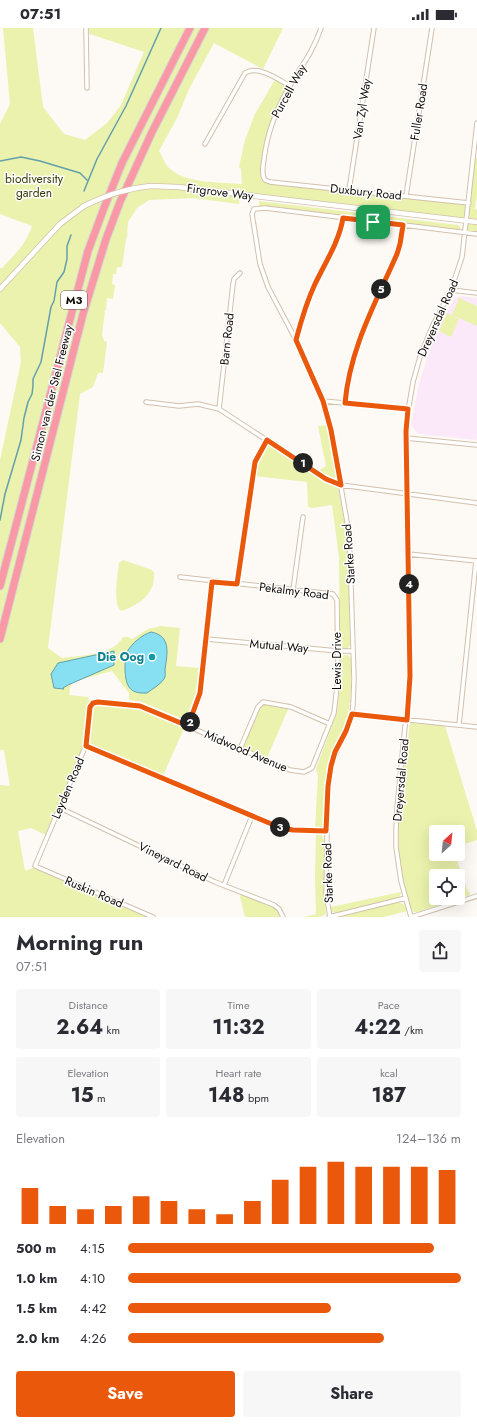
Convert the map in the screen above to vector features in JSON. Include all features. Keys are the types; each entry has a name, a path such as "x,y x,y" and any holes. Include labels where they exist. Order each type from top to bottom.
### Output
{"highway":[{"name":"Simon van der Stel Freeway","path":"0,586 88,251 122,163 190,28"},
{"name":"Simon van der Stel Freeway","path":"0,639 84,314 106,239 120,202 152,132 205,28"}],"street":[{"path":"86,28 87,88"},
{"name":"Purcell Way","path":"264,180 262,174 267,138 274,115 312,50 321,28"},
{"name":"Van Zyl Way","path":"349,190 374,28"},
{"name":"Fuller Road","path":"406,196 432,28"},
{"path":"205,144 245,73 250,70 259,72 290,86"},
{"name":"Dreyersdal Road","path":"411,917 396,847 397,808 407,720 410,676 406,438 408,409 420,357 432,327 451,290 461,262 475,158 477,123"},
{"name":"Duxbury Road","path":"264,180 270,182 469,203"},
{"name":"Firgrove Way","path":"0,289 60,224 84,206 112,193 129,189 152,186 184,187 477,222"},
{"name":"Starke Road","path":"330,917 326,893 328,786 335,752 346,731 352,714 354,679 350,555 341,485 331,430 323,401 296,340 268,286 260,264 251,216 254,209 260,208 343,218"},
{"path":"296,340 314,286 337,240 343,218 477,234"},
{"path":"345,403 348,376 355,351 364,326 397,254 403,225"},
{"name":"Barn Road","path":"219,409 233,284 234,279 240,273"},
{"path":"451,290 477,293"},
{"path":"323,401 408,409"},
{"path":"146,402 179,406 198,404 212,406 219,409 326,479 341,485 477,502"},
{"path":"406,438 477,445"},
{"path":"237,584 255,462 267,440"},
{"path":"293,590 303,517"},
{"path":"408,554 476,561 459,725"},
{"name":"Pekalmy Road","path":"180,577 212,582 329,594 336,597"},
{"path":"188,726 200,693 212,582"},
{"name":"Lewis Drive","path":"330,724 336,701 338,678 336,597"},
{"name":"Mutual Way","path":"206,639 352,652"},
{"name":"Midwood Avenue","path":"91,706 98,702 140,706 290,770 304,772 309,771 314,765 330,724"},
{"path":"240,749 258,707 263,702 291,707 330,724"},
{"name":"Leyden Road","path":"35,867 86,746 91,706"},
{"path":"352,714 477,727"},
{"path":"86,746 287,830 326,831"},
{"name":"Vineyard Road","path":"60,808 224,885 274,905 279,909 283,917"},
{"path":"224,885 252,816"},
{"name":"Ruskin Road","path":"35,867 153,917"},
{"path":"411,917 477,896"},
{"path":"330,917 406,898"}],"shaded area":[{"path":"460,296 477,298 477,440 418,434 411,425 419,384 431,346 454,299"}],"green space":[{"name":"biodiversity garden","path":"3,28 33,28 43,107 64,134 85,140 107,123 121,105 144,52 87,33 86,28 283,28 263,69 214,43 189,89 178,116 159,151 169,168 184,177 194,180 242,184 241,169 239,167 245,140 255,114 276,78 290,86 275,115 263,165 265,180 468,203 473,158 477,158 477,194 475,209 477,210 477,234 465,233 467,221 240,195 239,204 193,198 149,200 137,208 128,222 128,233 122,267 117,267 116,274 113,274 112,284 115,285 113,299 107,298 105,310 102,335 104,341 107,342 103,373 98,373 93,387 80,394 48,648 62,658 96,654 112,648 123,637 132,639 148,629 161,626 180,628 176,666 199,668 196,692 187,716 180,718 139,701 129,700 129,693 112,671 71,682 69,695 88,697 91,706 94,703 143,708 185,726 162,778 86,746 48,836 31,828 18,831 25,871 35,867 151,917 0,917 0,785 10,786 4,750 0,750 0,460 21,362 20,347 0,323 0,268 2,268 20,248 27,238 32,226 0,214 0,124 10,104"},
{"path":"259,201 458,225 461,228 457,230 259,206"},
{"path":"459,298 477,306 477,326 452,315"},
{"path":"447,313 459,319 451,337 439,331"},
{"path":"327,425 336,476 336,478 332,480 318,471 326,466 318,426"},
{"path":"267,446 274,447 338,488 345,525 348,553 350,645 347,649 343,649 340,645 339,557 332,505 312,508 308,507 307,482 255,476 257,461"},
{"path":"123,560 152,570 154,577 152,587 143,600 130,608 121,611 118,607 116,588 119,563"},
{"path":"344,655 348,655 351,659 351,693 349,709 345,726 326,773 325,822 322,827 315,828 318,776 316,769 337,712 341,677 341,658"},
{"path":"263,703 289,707 266,760 240,749 259,706"},
{"path":"410,723 445,726 477,831 477,840 465,844 465,825 429,825 429,861 457,861 460,869 429,869 429,905 439,905 418,912 414,912 411,909 402,875 399,853 399,816"},
{"path":"316,833 321,834 324,840 324,893 326,914 320,917 305,917 316,914"},
{"path":"465,884 470,893 470,895 465,897"},
{"path":"242,892 278,908 283,917 245,917 240,897"},
{"path":"401,892 400,896 397,898 336,913 331,911 331,907"},
{"path":"398,902 405,905 407,911 384,917 340,917"}],"water":[{"name":"Die Oog","path":"151,632 162,637 167,646 165,677 147,693 136,692 130,688 126,680 126,654 134,643 144,635"},
{"path":"114,651 114,665 68,685 63,688 64,689 54,688 51,674 58,663"}],"waterway":[{"path":"84,191 97,159 126,106 161,28"},
{"path":"0,161 21,157 40,161 80,173 88,181"},
{"path":"0,520 5,494 21,440 28,402 32,394 33,379 41,362 57,282 64,272 67,259 67,246 71,235"}],"place":[{"name":"Die Oog","path":"152,657"}],"route":[{"path":"343,218 373,222 403,225 397,254 364,326 355,351 346,389 345,403 408,409 406,431 410,676 407,720 352,714 346,731 335,752 328,779 326,831 287,830 86,746 90,707 95,702 140,706 188,726 200,693 212,582 237,584 255,462 267,440 326,479 341,485 331,430 323,401 296,340 299,327 314,286 337,240 343,218"}]}
